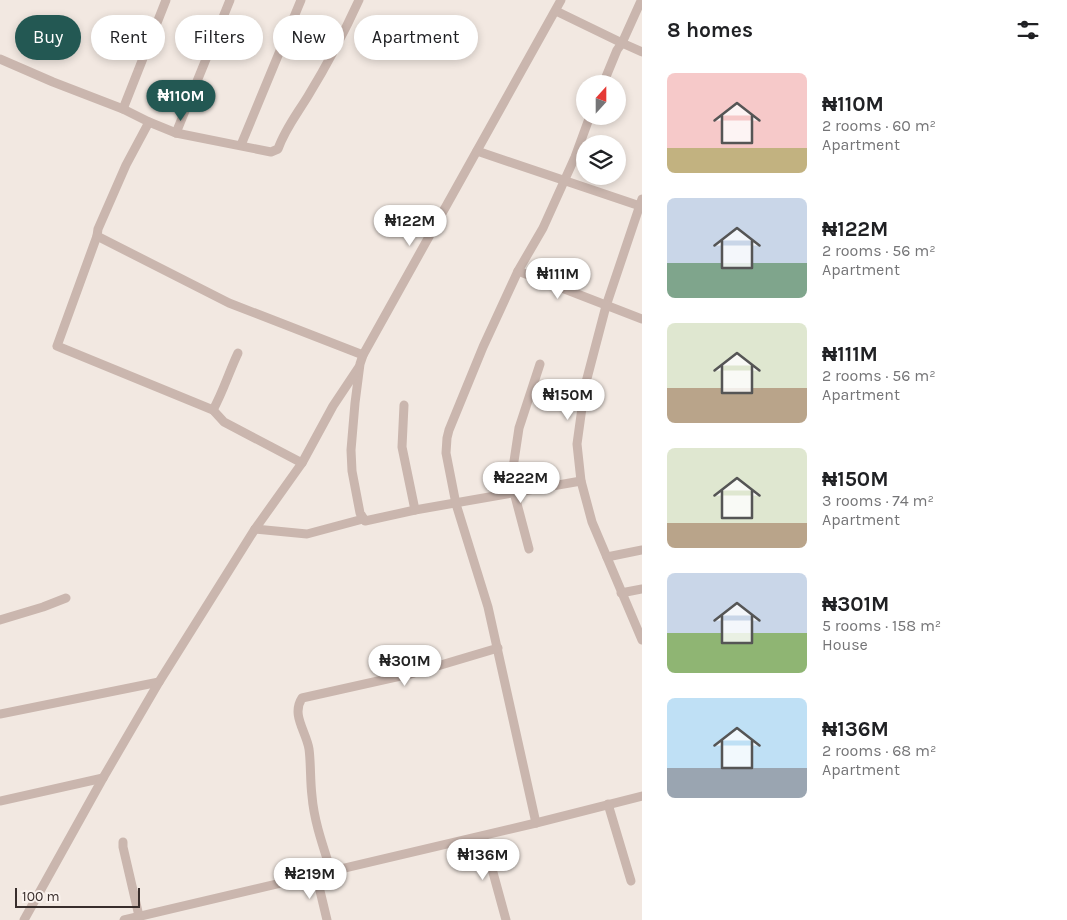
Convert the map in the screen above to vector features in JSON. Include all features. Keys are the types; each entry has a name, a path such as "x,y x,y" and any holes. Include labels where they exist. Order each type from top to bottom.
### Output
{"street":[{"path":"122,109 166,0"},
{"path":"176,133 230,0"},
{"path":"241,145 301,0"},
{"path":"0,59 176,133 271,152 278,149 287,126 308,96 346,28 359,0"},
{"path":"24,920 103,778 160,682 255,529 302,463 333,406 362,360 561,0"},
{"path":"607,75 640,3"},
{"path":"556,11 642,52"},
{"path":"149,122 126,165 98,230 57,346 213,410 224,422 302,463"},
{"path":"536,823 488,607 456,504 446,452 447,438 483,347 518,271 543,228 586,125"},
{"path":"478,151 564,181 641,202 638,222 606,306 585,386 576,444 581,481 592,522 642,640"},
{"path":"97,236 229,303 362,360"},
{"path":"518,271 642,319"},
{"path":"213,410 238,352"},
{"path":"362,360 351,450 352,471 360,513 363,519"},
{"path":"529,549 510,481 519,428 540,364"},
{"path":"404,406 402,447 415,510"},
{"path":"255,529 307,534 363,519 365,521 415,510 581,481"},
{"path":"607,557 642,550"},
{"path":"621,594 642,589"},
{"path":"0,620 43,608 66,598"},
{"path":"332,871 318,831 312,797 309,749 298,715 298,704 302,698 414,673 498,648"},
{"path":"0,714 160,682"},
{"path":"0,801 103,778"},
{"path":"124,920 483,836 642,796"},
{"path":"608,804 631,881"},
{"path":"483,836 506,920"},
{"path":"123,842 139,916"},
{"path":"316,874 327,920"}]}
